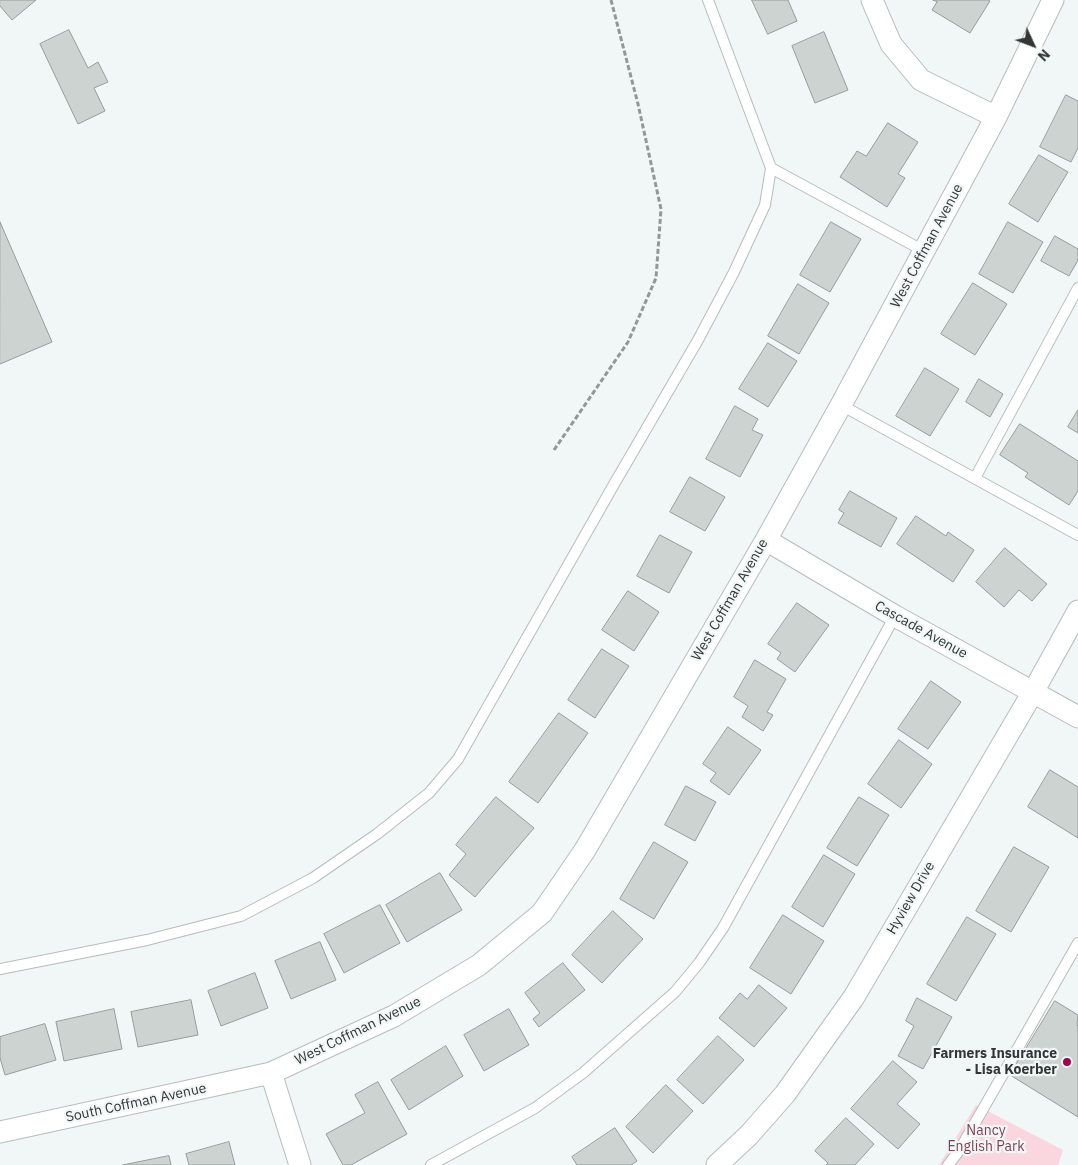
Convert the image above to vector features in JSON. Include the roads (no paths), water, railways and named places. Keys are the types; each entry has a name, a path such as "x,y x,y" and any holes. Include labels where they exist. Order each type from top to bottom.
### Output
{"street":[{"name":"West Coffman Avenue","path":"271,1074 394,1016 480,965 542,913 584,850 766,540 841,406 996,117 1053,0"},
{"path":"876,4 891,44 921,80 996,117"},
{"name":"Cascade Avenue","path":"766,540 895,616 1078,717"},
{"name":"Hyview Drive","path":"717,1165 749,1135 785,1094 854,997 1033,692 1078,611"},
{"path":"271,1074 300,1165"},
{"name":"South Coffman Avenue","path":"0,1132 271,1074"}],"lane":[{"path":"0,969 147,940 241,916 313,878 378,834 429,793 458,759 698,340 734,272 765,206 771,168 708,0"},
{"path":"771,168 924,251"},
{"path":"975,478 1078,288"},
{"path":"841,406 1078,534"},
{"path":"431,1165 543,1102 583,1073 675,992 723,928 895,616"},
{"path":"948,1165 959,1151 1078,944"}],"place":[{"name":"Farmers Insurance - Lisa Koerber","path":"1067,1062"}],"park label":[{"name":"Nancy English Park","path":"986,1140"}]}
